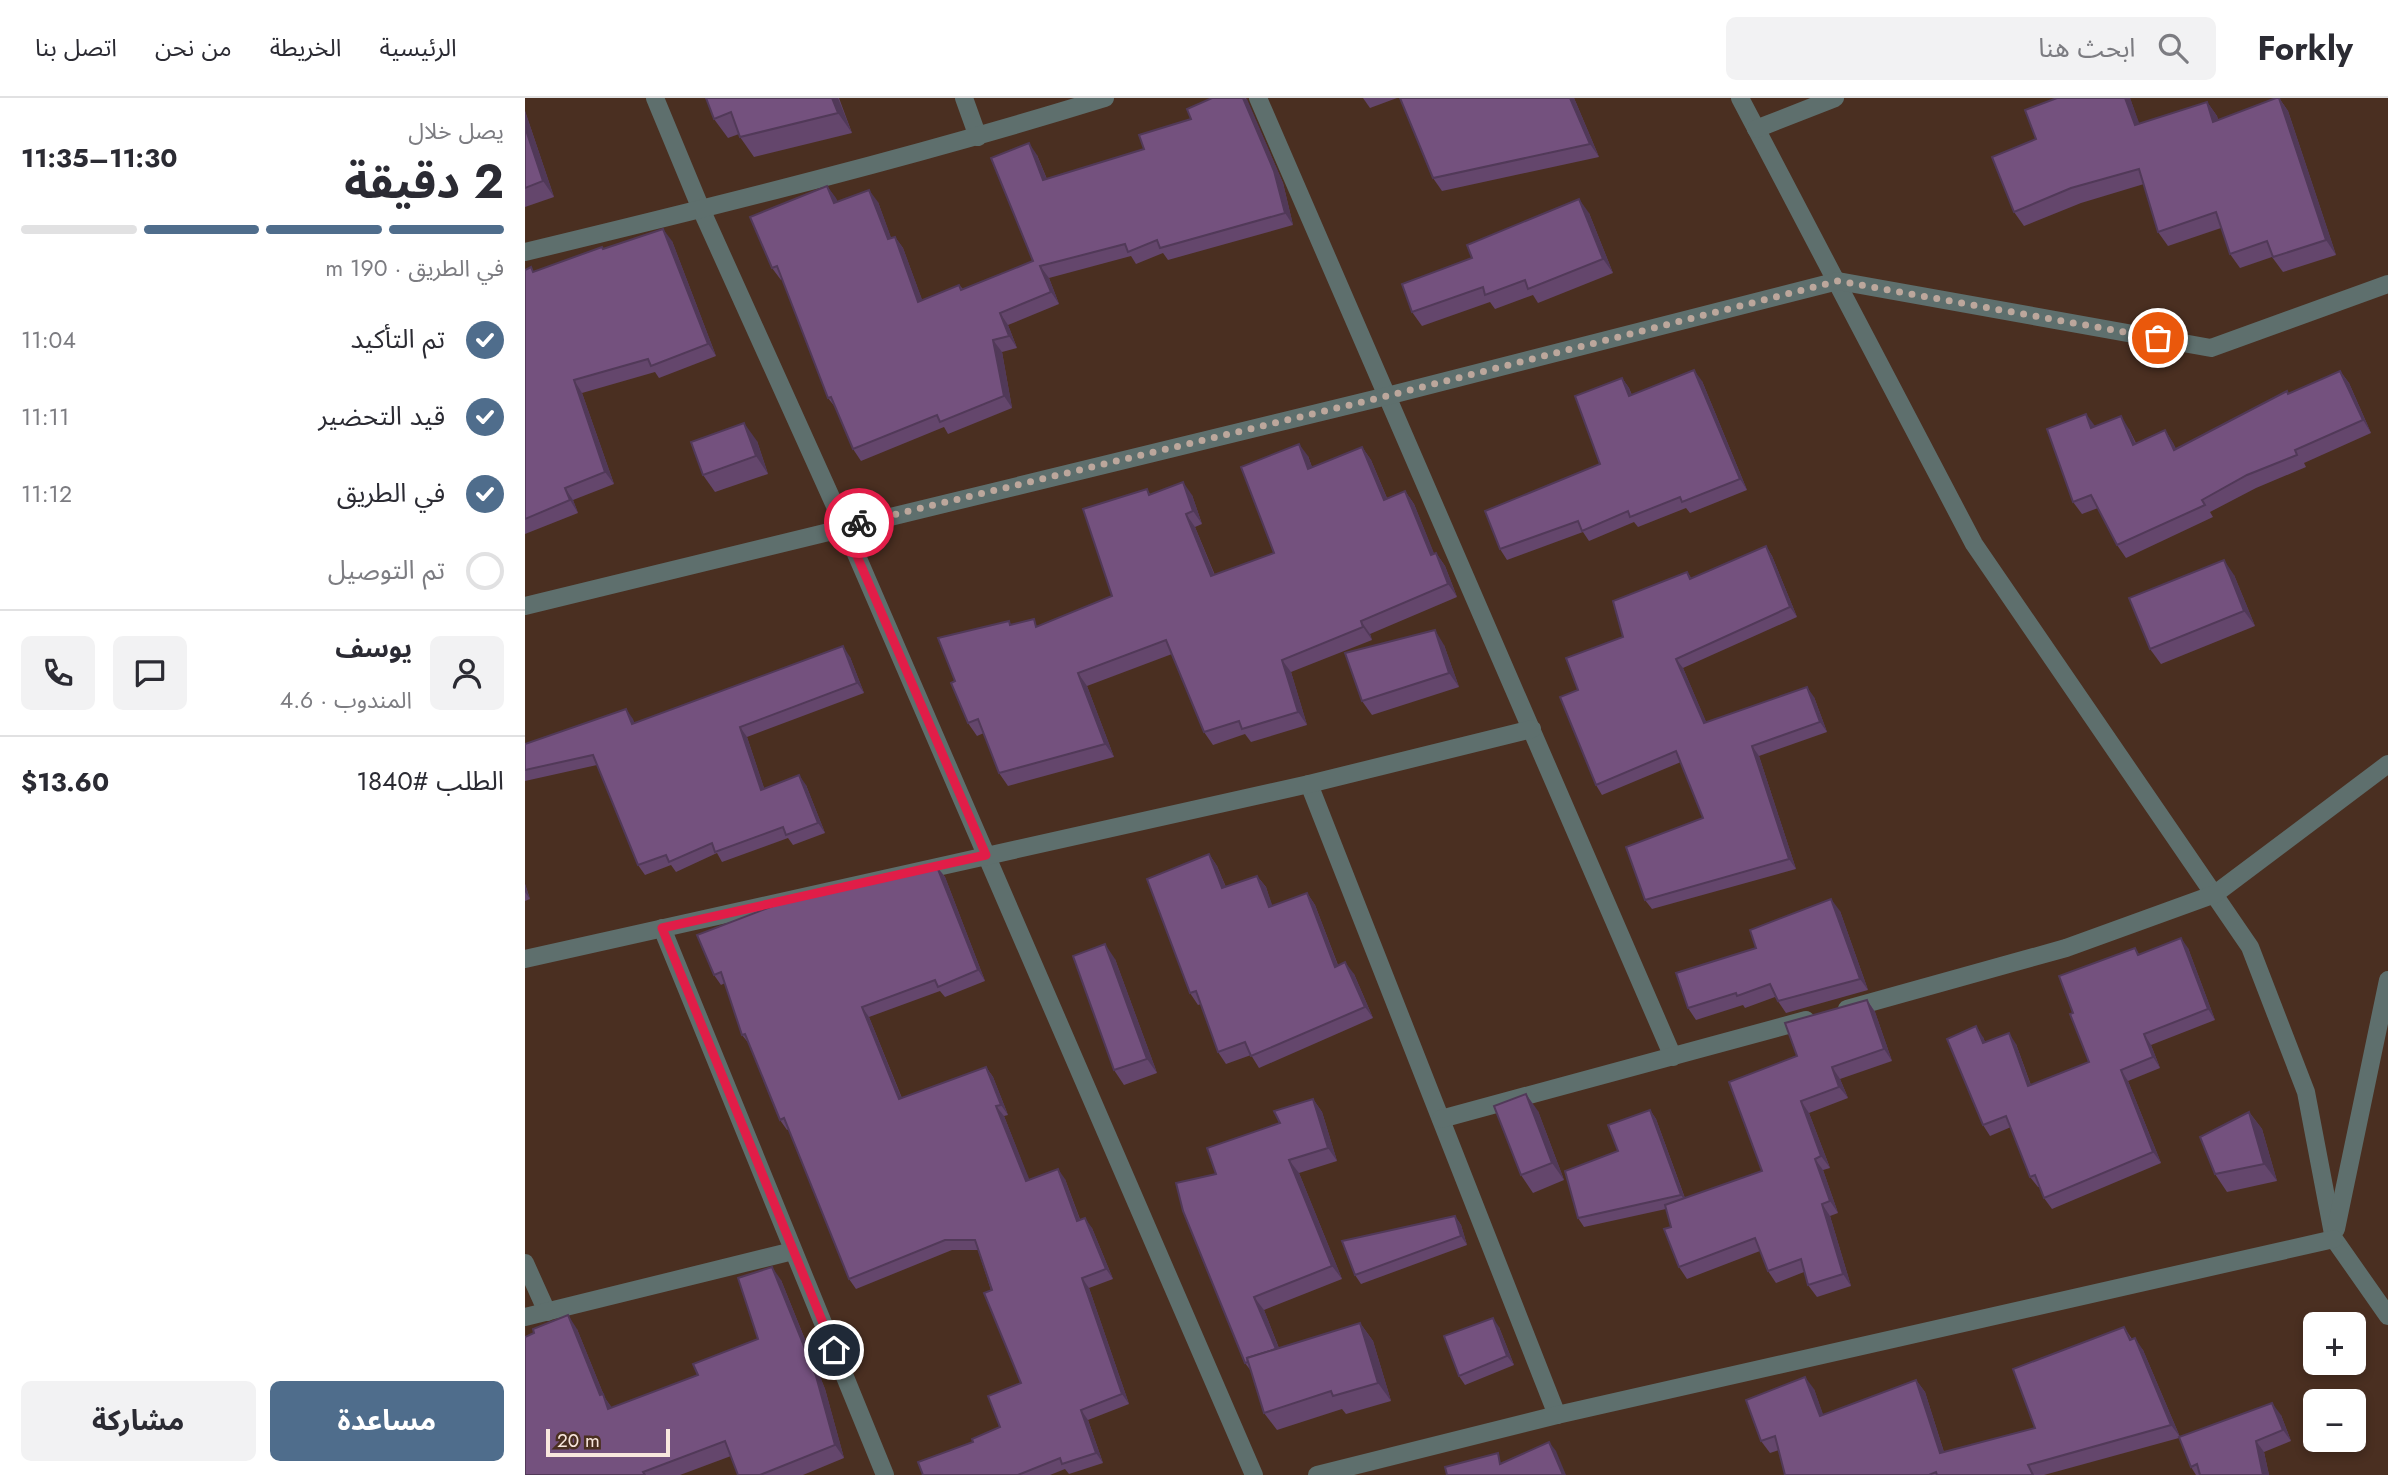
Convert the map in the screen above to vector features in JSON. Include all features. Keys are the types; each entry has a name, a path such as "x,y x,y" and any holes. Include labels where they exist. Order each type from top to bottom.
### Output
{"street":[{"path":"655,98 701,209 844,526 1254,1475"},
{"path":"964,98 978,137"},
{"path":"525,252 978,137 1105,98"},
{"path":"1258,98 1673,1057"},
{"path":"1740,98 1974,544 2251,947 2306,1092 2334,1239 2388,1316"},
{"path":"1756,129 1835,98"},
{"path":"525,606 844,526 1387,396 1838,281 2211,348 2388,284"},
{"path":"525,959 1309,784 1532,729"},
{"path":"1441,1119 2066,948 2215,894 2388,764"},
{"path":"1309,784 1557,1415"},
{"path":"662,928 885,1475"},
{"path":"2334,1239 2388,980"},
{"path":"1317,1475 1557,1415 2334,1239"},
{"path":"525,1317 793,1251"},
{"path":"525,1262 547,1312"}],"building":[{"path":"706,98 832,98 838,113 740,137 731,112 714,119"},
{"path":"1212,98 1243,98 1274,171 1285,213 1160,248 1157,240 1128,252 1125,244 1040,266 1051,292 1000,313 1009,336 993,340 1004,396 940,422 937,415 853,449 831,397 828,398 777,266 772,268 750,217 827,186 834,203 869,190 888,239 895,237 918,302 959,285 961,290 1033,261 991,158 1029,143 1043,180 1144,149 1139,135 1191,119 1187,109"},
{"path":"1400,98 1570,98 1590,144 1433,178"},
{"path":"2057,98 2125,98 2135,125 2207,102 2213,122 2279,98 2326,240 2273,257 2267,241 2230,254 2216,212 2158,232 2139,169 2071,188 2014,212 1992,157 2036,139 2025,110"},
{"path":"525,127 543,181 525,188"},
{"path":"1579,199 1603,259 1528,289 1525,280 1485,295 1483,287 1412,312 1402,284 1472,258 1467,245"},
{"path":"663,229 708,344 651,366 648,359 574,380 605,472 565,488 570,500 525,519 525,270 531,267 533,272"},
{"path":"1694,370 1740,479 1682,502 1680,497 1630,517 1628,511 1582,531 1578,521 1500,549 1485,511 1600,464 1575,396 1622,378 1629,396"},
{"path":"2340,371 2363,420 2295,450 2297,455 2247,475 2202,500 2205,505 2117,545 2091,495 2073,502 2047,429 2086,414 2091,428 2121,416 2133,445 2165,430 2174,450 2287,391 2288,394"},
{"path":"744,423 756,456 703,475 691,442"},
{"path":"1299,444 1308,469 1362,447 1384,500 1405,491 1431,555 1436,553 1448,584 1361,621 1363,627 1282,660 1298,712 1242,729 1239,721 1204,732 1166,640 1078,673 1105,744 999,773 978,719 968,723 951,683 955,681 938,638 1009,621 1010,625 1034,619 1036,627 1112,596 1083,509 1147,489 1149,495 1183,482 1193,511 1186,514 1211,576 1274,553 1241,467"},
{"path":"1766,546 1790,607 1676,659 1704,723 1807,687 1820,722 1752,746 1789,859 1645,900 1626,847 1703,818 1676,751 1596,785 1560,697 1578,690 1566,658 1623,637 1613,601 1687,572 1690,579"},
{"path":"2224,560 2244,611 2150,649 2129,598"},
{"path":"1435,630 1449,673 1362,701 1345,653"},
{"path":"843,646 857,683 740,727 761,790 799,775 818,823 786,835 783,827 715,852 712,843 669,862 666,855 638,865 593,755 525,770 525,744 626,709 632,724"},
{"path":"1209,854 1222,888 1257,876 1269,907 1307,893 1335,967 1345,962 1365,1007 1251,1056 1245,1042 1218,1052 1196,991 1190,993 1147,879"},
{"path":"937,867 978,970 938,987 935,980 862,1007 899,1099 986,1067 1001,1105 996,1106 1026,1181 1058,1169 1077,1221 1085,1218 1106,1269 1082,1278 1122,1394 1081,1410 1096,1453 1062,1464 1060,1458 1018,1475 923,1475 918,1462 973,1442 972,1439 1000,1427 988,1396 1021,1383 984,1293 992,1290 975,1240 945,1240 849,1279 784,1118 780,1120 745,1034 742,1035 721,972 714,975 697,935 789,900"},
{"path":"1831,899 1860,979 1778,1001 1770,984 1737,996 1736,993 1688,1008 1676,973 1756,948 1750,930"},
{"path":"2181,938 2208,1009 2144,1034 2153,1057 2121,1070 2153,1152 2044,1198 2035,1175 2030,1177 2006,1116 1983,1125 1947,1039 1976,1026 1983,1043 2009,1033 2028,1086 2089,1062 2070,1014 2073,1013 2059,976 2135,948 2138,955"},
{"path":"1105,944 1147,1059 1114,1070 1073,956"},
{"path":"1867,1000 1884,1049 1832,1067 1839,1087 1801,1101 1821,1156 1815,1159 1830,1201 1822,1204 1843,1274 1808,1285 1801,1259 1768,1271 1755,1238 1679,1267 1664,1229 1671,1227 1665,1205 1762,1171 1729,1082 1797,1056 1785,1023"},
{"path":"1526,1094 1552,1163 1521,1175 1494,1106"},
{"path":"1313,1099 1328,1148 1289,1160 1332,1266 1254,1297 1276,1349 1247,1358 1248,1362 1245,1363 1183,1211 1176,1183 1216,1174 1207,1148 1280,1123 1274,1111"},
{"path":"1650,1110 1681,1195 1578,1218 1565,1171 1618,1151 1608,1125"},
{"path":"2249,1112 2264,1164 2215,1174 2200,1137"},
{"path":"1455,1216 1461,1236 1355,1275 1342,1241"},
{"path":"772,1267 816,1376 835,1445 760,1475 738,1475 725,1441 643,1472 645,1475 525,1475 525,1337 534,1333 533,1329 568,1315 608,1409 698,1375 693,1364 758,1339 738,1278"},
{"path":"1493,1318 1507,1356 1459,1376 1444,1336"},
{"path":"1360,1323 1378,1383 1333,1396 1331,1391 1264,1413 1247,1358"},
{"path":"2124,1327 2130,1340 2135,1338 2171,1425 2028,1465 2033,1475 1937,1475 1936,1472 1929,1475 1785,1475 1775,1436 1761,1441 1746,1400 1805,1377 1820,1416 1916,1380 1940,1453 2035,1428 2013,1369"},
{"path":"2272,1403 2283,1430 2256,1441 2263,1475 2200,1475 2197,1464 2191,1467 2179,1437"},
{"path":"1549,1442 1563,1475 1447,1475 1445,1467 1498,1453 1500,1464"}],"way so far":[{"path":"859,523 1387,396 1838,281 2158,338"}],"route":[{"path":"834,1350 662,928 986,855 844,526 859,523"}]}
